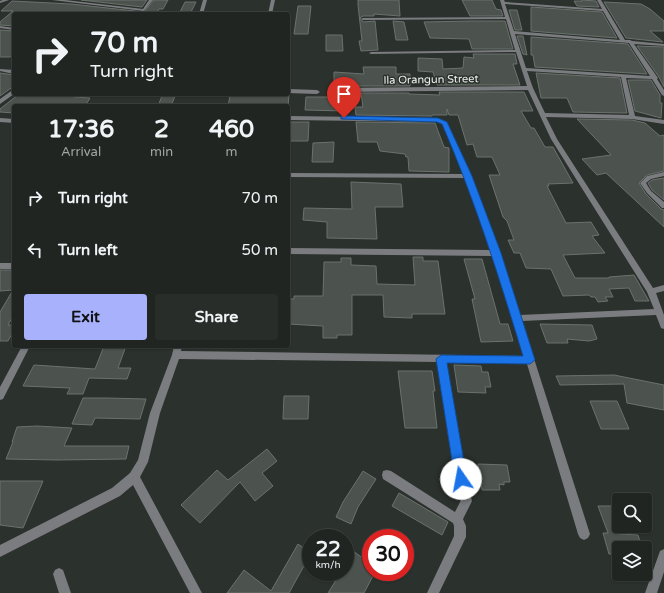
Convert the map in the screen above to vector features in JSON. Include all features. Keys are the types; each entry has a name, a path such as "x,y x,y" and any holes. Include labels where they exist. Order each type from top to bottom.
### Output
{"street":[{"path":"0,2 7,0"},
{"path":"54,0 143,12 151,0"},
{"path":"202,12 205,0"},
{"path":"270,12 273,0"},
{"path":"599,0 623,41"},
{"path":"605,10 503,1 507,18 530,88 554,139 651,291 664,326"},
{"path":"363,19 507,18"},
{"path":"0,27 12,29"},
{"path":"512,32 664,45"},
{"path":"630,41 664,94"},
{"path":"371,53 518,51"},
{"path":"525,69 655,78"},
{"path":"0,70 12,72"},
{"path":"623,76 632,117"},
{"name":"Ila Orangun Street","path":"333,90 530,88"},
{"path":"290,91 316,92"},
{"path":"0,102 12,93"},
{"path":"544,115 632,117 664,122"},
{"path":"290,118 359,118 442,121 445,123 468,176 496,253 584,534"},
{"path":"0,120 12,121"},
{"path":"664,174 649,177 643,183 649,192 664,206"},
{"path":"290,175 468,176"},
{"path":"290,251 496,253"},
{"path":"0,266 12,266"},
{"path":"651,291 664,288"},
{"path":"517,318 659,312"},
{"path":"0,396 25,348"},
{"path":"0,551 116,492 134,477 143,462 156,413 177,350 441,359 530,360"},
{"path":"441,359 458,468 467,501 457,519"},
{"path":"387,475 457,519 460,526 460,537 433,593"},
{"path":"134,477 196,593"},
{"path":"651,593 664,556"},
{"path":"59,574 65,593"}],"building":[{"path":"81,0 147,0 142,7"},
{"path":"154,0 168,0 163,9 159,9 157,12 144,12"},
{"path":"358,0 399,0 400,16 374,14 374,16 363,16 360,18 363,22 375,21 378,50 361,51 359,41 362,41"},
{"path":"462,0 492,0 496,9 501,10 503,16 470,16"},
{"path":"12,1 71,4 144,12 12,12 12,26 0,25 0,22 13,11 1,11"},
{"path":"574,1 596,1 599,7 577,6"},
{"path":"185,2 196,2 191,12 180,12"},
{"path":"604,2 641,4 650,9 664,21 664,31 650,31 663,42 626,38"},
{"path":"298,6 311,6 308,34 294,34"},
{"path":"531,7 602,12 617,38 531,31"},
{"path":"509,10 517,10 522,30 515,30"},
{"path":"393,21 404,22 408,40 396,40"},
{"path":"505,21 513,49 472,49 469,39 430,38 424,22"},
{"path":"0,30 12,31 12,56 10,57 0,57"},
{"path":"326,35 342,35 343,51 326,51"},
{"path":"517,36 523,36 527,55 523,54"},
{"path":"531,37 628,44 647,74 535,67 533,55 531,55"},
{"path":"637,46 664,47 664,87 659,77"},
{"path":"473,54 515,54 517,64 513,64 520,85 437,85 433,72 418,71 418,58 442,59 443,69 463,68 464,57 474,58"},
{"path":"363,67 396,67 396,74 410,74 410,86 334,86 334,72 364,74"},
{"path":"0,73 12,75 12,87 0,96"},
{"path":"536,73 620,78 627,113 573,112 567,98 541,98"},
{"path":"628,80 651,80 660,95 660,103 662,103 661,118 635,111"},
{"path":"439,92 524,92 533,111 521,111 531,128 534,128 545,147 553,147 573,183 548,184 549,186 547,186 566,223 591,222 599,235 592,236 605,253 563,255 575,278 609,278 634,275 649,301 635,301 629,288 609,289 613,297 605,297 608,301 598,302 595,297 591,297 589,295 563,296 551,269 526,268 520,253 514,253 508,240 514,240 507,221 503,217 489,175 500,175 492,157 477,157 473,144 467,145 458,115 449,115 447,109 447,115 432,116 356,115 355,107 363,107 361,93 409,93 440,95"},
{"path":"334,93 342,93 344,111 305,110 306,97 334,97"},
{"path":"16,96 75,96 74,97 90,98 86,104 12,104 12,113 0,112 0,109"},
{"path":"162,96 175,96 172,104 159,104"},
{"path":"230,96 289,96 288,104 228,104"},
{"path":"577,119 632,120 645,123 660,136 664,135 664,171 647,175 639,183 646,194 661,209 664,210 664,227 606,173 597,175 582,159 611,155"},
{"path":"290,122 309,122 308,141 290,141"},
{"path":"356,122 435,123 444,147 449,148 449,172 409,171 408,157 406,157 405,154 380,151 377,142 358,142"},
{"path":"334,142 333,162 312,162 313,143"},
{"path":"664,178 664,200 652,190 648,183 652,180"},
{"path":"351,182 401,184 403,207 375,207 377,239 327,238 327,222 303,220 304,208 352,209"},
{"path":"413,257 423,257 423,261 438,261 445,314 412,314 412,318 384,317 383,295 352,295 352,335 337,335 337,338 323,338 323,326 290,324 290,299 294,299 294,296 323,296 324,262 341,262 341,258 351,258 351,265 376,266 377,284 415,285"},
{"path":"464,259 482,259 500,324 508,324 513,341 481,342 472,299 475,299"},
{"path":"0,270 12,270 12,290 0,291"},
{"path":"12,292 12,318 8,325 12,325 12,334 8,341 0,341 0,312"},
{"path":"540,324 592,325 597,339 589,341 567,339 568,343 547,343"},
{"path":"103,348 125,348 118,368 131,368 127,379 89,378 83,394 67,394 70,388 23,386 34,365 95,369"},
{"path":"454,365 481,366 482,372 488,372 491,387 485,387 486,393 458,392"},
{"path":"398,371 432,371 435,391 433,391 437,428 405,428"},
{"path":"614,375 664,385 664,410 627,403 624,384 560,385 556,376"},
{"path":"284,396 309,396 308,419 283,419"},
{"path":"83,398 146,399 140,419 95,418 92,425 72,424"},
{"path":"590,401 617,401 629,429 601,429"},
{"path":"37,426 72,428 64,446 129,446 126,459 6,459 17,427"},
{"path":"267,449 277,461 262,473 273,486 255,501 240,482 200,523 181,505 217,470 228,480"},
{"path":"478,464 507,465 510,482 504,482 504,485 499,484 500,490 482,490"},
{"path":"363,471 376,479 358,507 351,524 336,517 343,502"},
{"path":"0,481 43,481 23,528 0,525"},
{"path":"399,493 448,522 442,535 392,506"},
{"path":"598,506 612,506 612,533 638,535 640,541 612,541 612,554 609,554 603,533 608,533"},
{"path":"298,544 302,547 302,569 289,593 227,593 244,570 271,591"},
{"path":"354,552 362,558 362,581 370,581 364,593 328,593 335,581 354,581"}],"route":[{"path":"344,118 438,120 445,123 468,176 496,253 530,360 441,359 461,479"}]}
